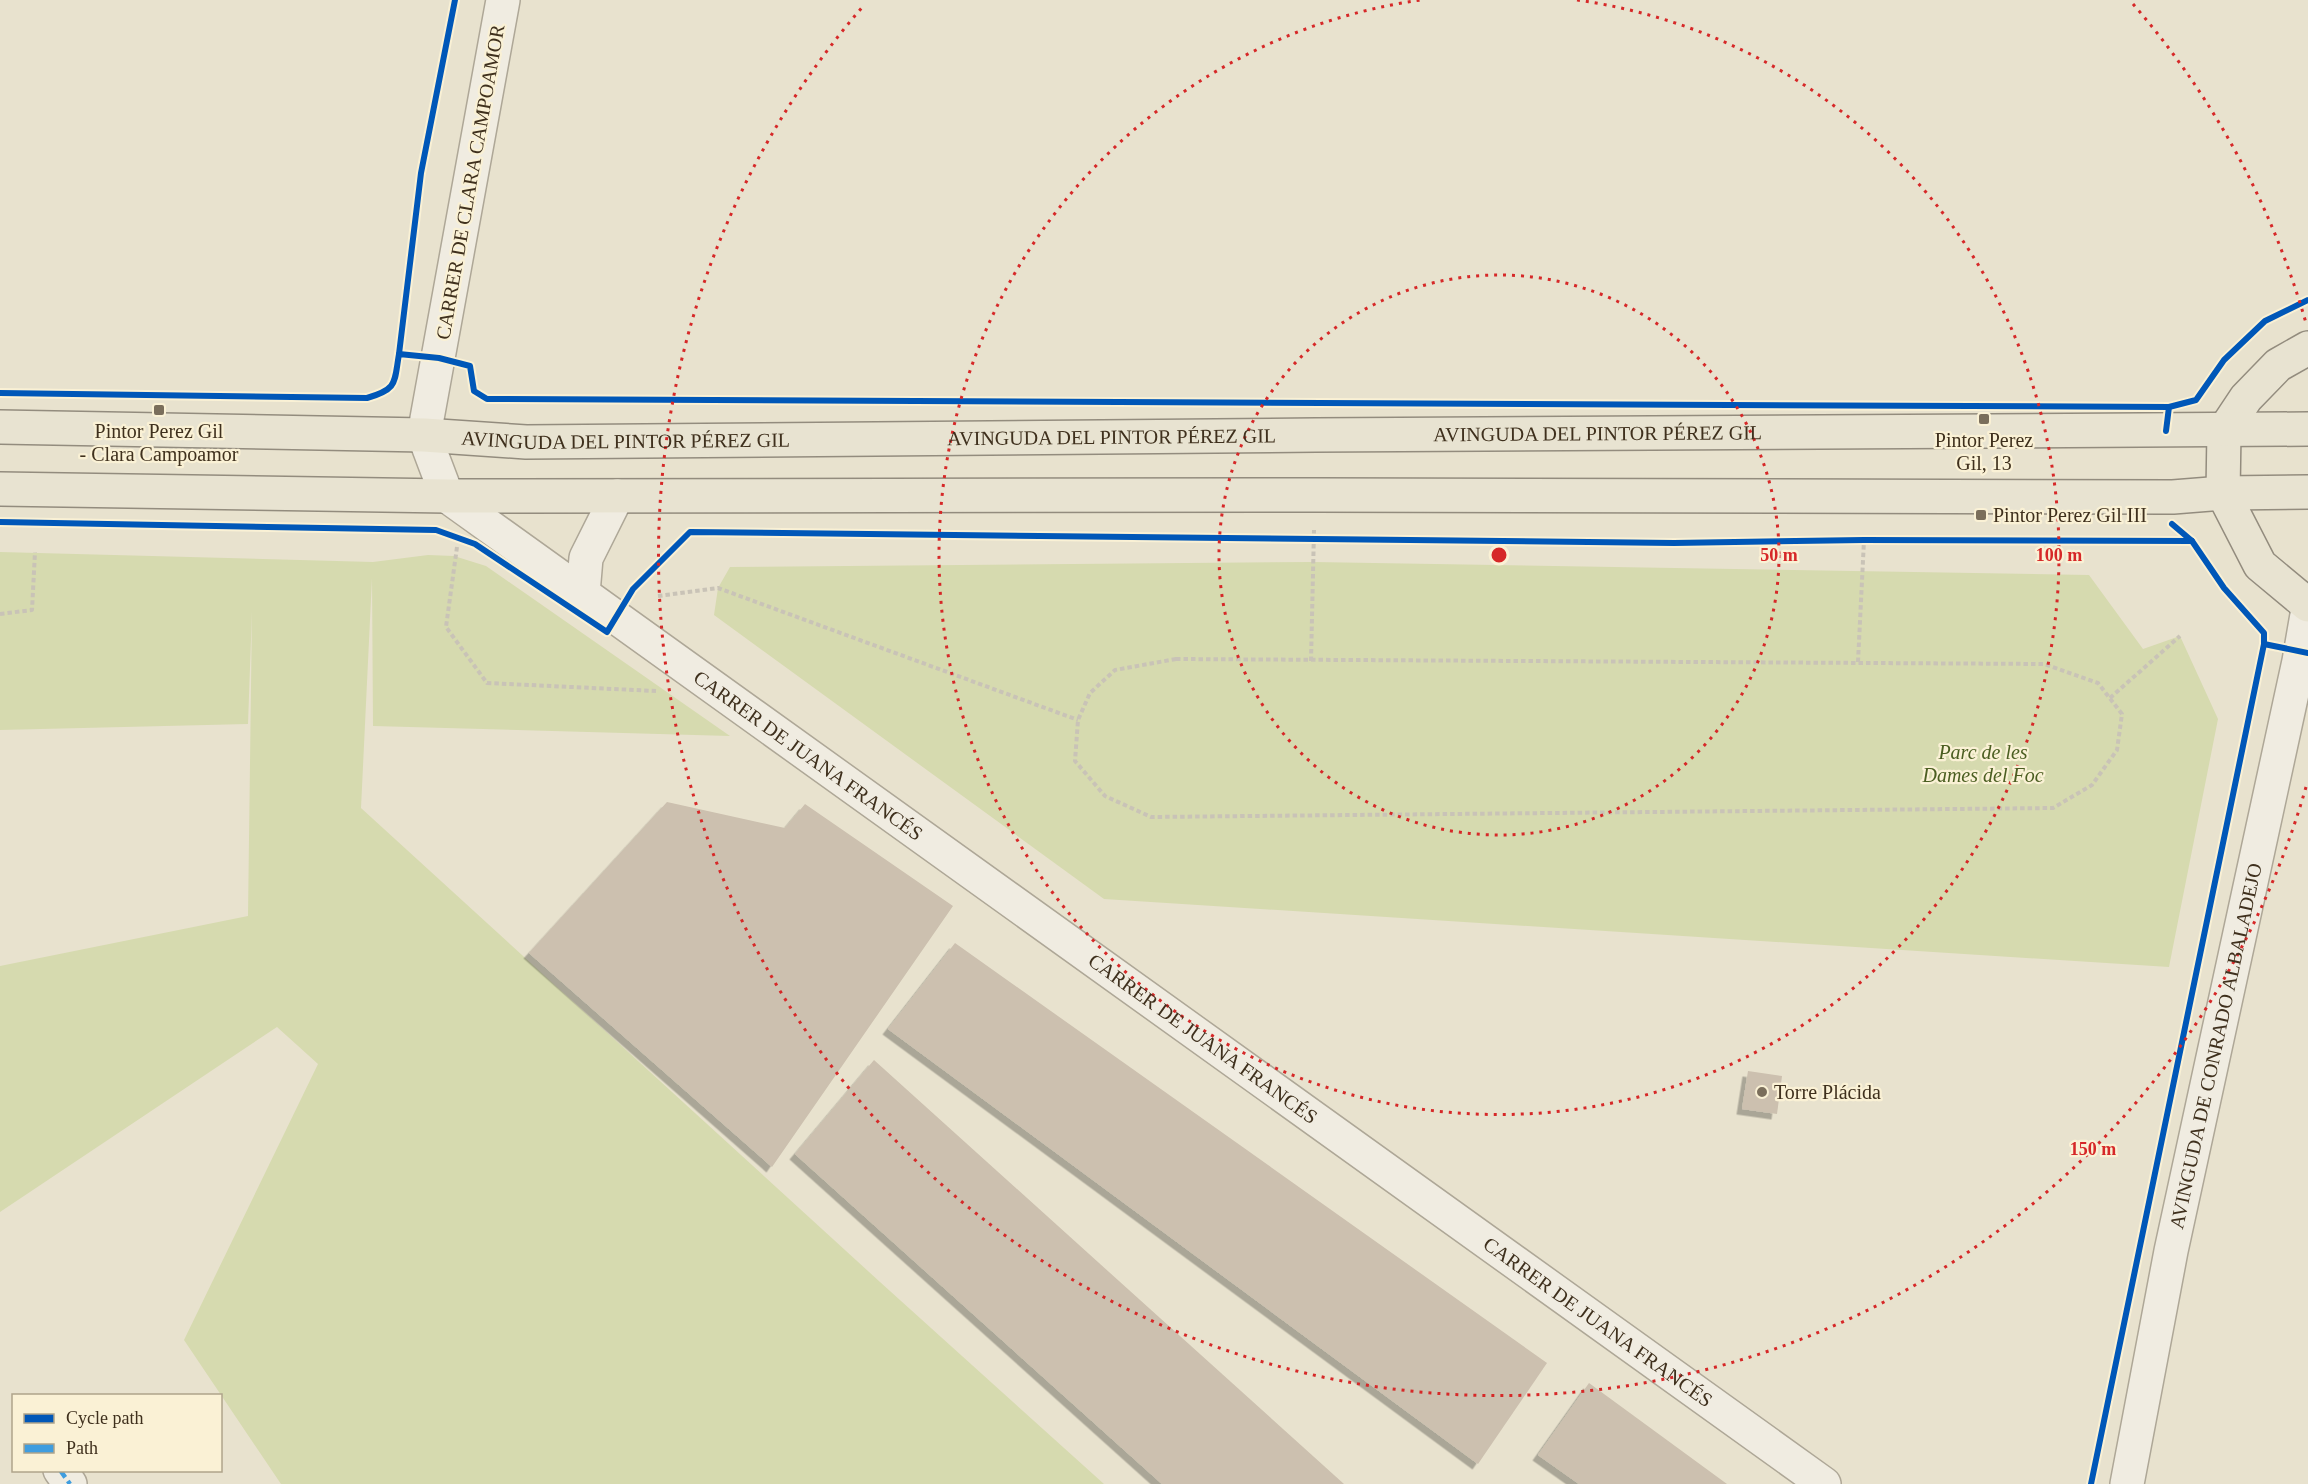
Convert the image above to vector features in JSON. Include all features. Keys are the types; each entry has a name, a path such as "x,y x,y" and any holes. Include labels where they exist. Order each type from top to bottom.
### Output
{"main road":[{"path":"2308,348 2278,365 2246,398 2224,431 2223,493 2259,565 2308,607"},
{"name":"AVINGUDA DEL PINTOR PÉREZ GIL","path":"0,427 424,435 526,442 2308,429"},
{"path":"0,489 447,496 2173,497 2223,493 2308,492"}],"street":[{"name":"CARRER DE CLARA CAMPOAMOR","path":"424,435 502,0"},
{"path":"424,435 447,496"},
{"name":"CARRER DE JUANA FRANCÉS","path":"447,496 1824,1484"},
{"path":"583,593 586,558 617,496"},
{"name":"AVINGUDA DE CONRADO ALBALADEJO","path":"2127,1484 2172,1251 2298,667 2308,607"}],"path":[{"path":"459,538 454,556 446,627 487,683 666,691"},
{"path":"1302,540 1325,540"},
{"path":"1852,540 1875,540"},
{"path":"1858,662 1864,540"},
{"path":"0,614 32,610 35,552"},
{"path":"658,596 718,588 1078,720"},
{"path":"2110,698 2180,636"},
{"path":"1176,659 2044,664 2098,683 2110,698 2122,714 2117,750 2092,785 2053,808 1151,817 1105,796 1075,761 1078,720 1090,693 1115,670 1176,659"}],"green space":[{"path":"0,552 373,562 428,555 454,556 486,566 730,736 373,726 372,578 361,808 1104,1484 281,1484 184,1340 318,1064 277,1027 0,1212 0,966 248,916 252,611 248,724 0,730"},
{"name":"Parc de les Dames del Foc","path":"1313,562 2089,575 2143,649 2180,636 2218,719 2169,967 1104,899 714,615 718,588 730,567"}],"building":[{"path":"667,802 785,828 805,804 953,906 772,1167 529,953"},
{"path":"955,943 1547,1363 1478,1464 888,1029"},
{"path":"874,1060 1344,1484 1162,1484 795,1154"},
{"name":"Torre Plácida","path":"1748,1071 1782,1076 1777,1114 1742,1109"},
{"path":"1589,1383 1727,1484 1579,1484 1538,1455"}],"marked path":[{"path":"61,1472 70,1484"}],"cycle path":[{"path":"399,354 421,173 455,0"},
{"path":"2166,431 2169,407 2196,400 2224,360 2265,321 2308,300"},
{"path":"0,393 367,398 377,395 393,384 399,354 439,358 470,366 474,391 487,399 2169,407"},
{"path":"0,522 436,530 475,544 607,632 633,589 690,532 1674,543 1864,540 2192,541 2172,524"},
{"path":"2192,541 2224,588 2264,633 2264,644 2308,653"},
{"path":"2091,1484 2264,644"}],"place":[{"name":"Pintor Perez Gil - Clara Campoamor","path":"159,410"},
{"name":"Pintor Perez Gil, 13","path":"1984,419"},
{"name":"Pintor Perez Gil III","path":"1981,515"},
{"name":"Torre Plácida","path":"1762,1092"}]}
